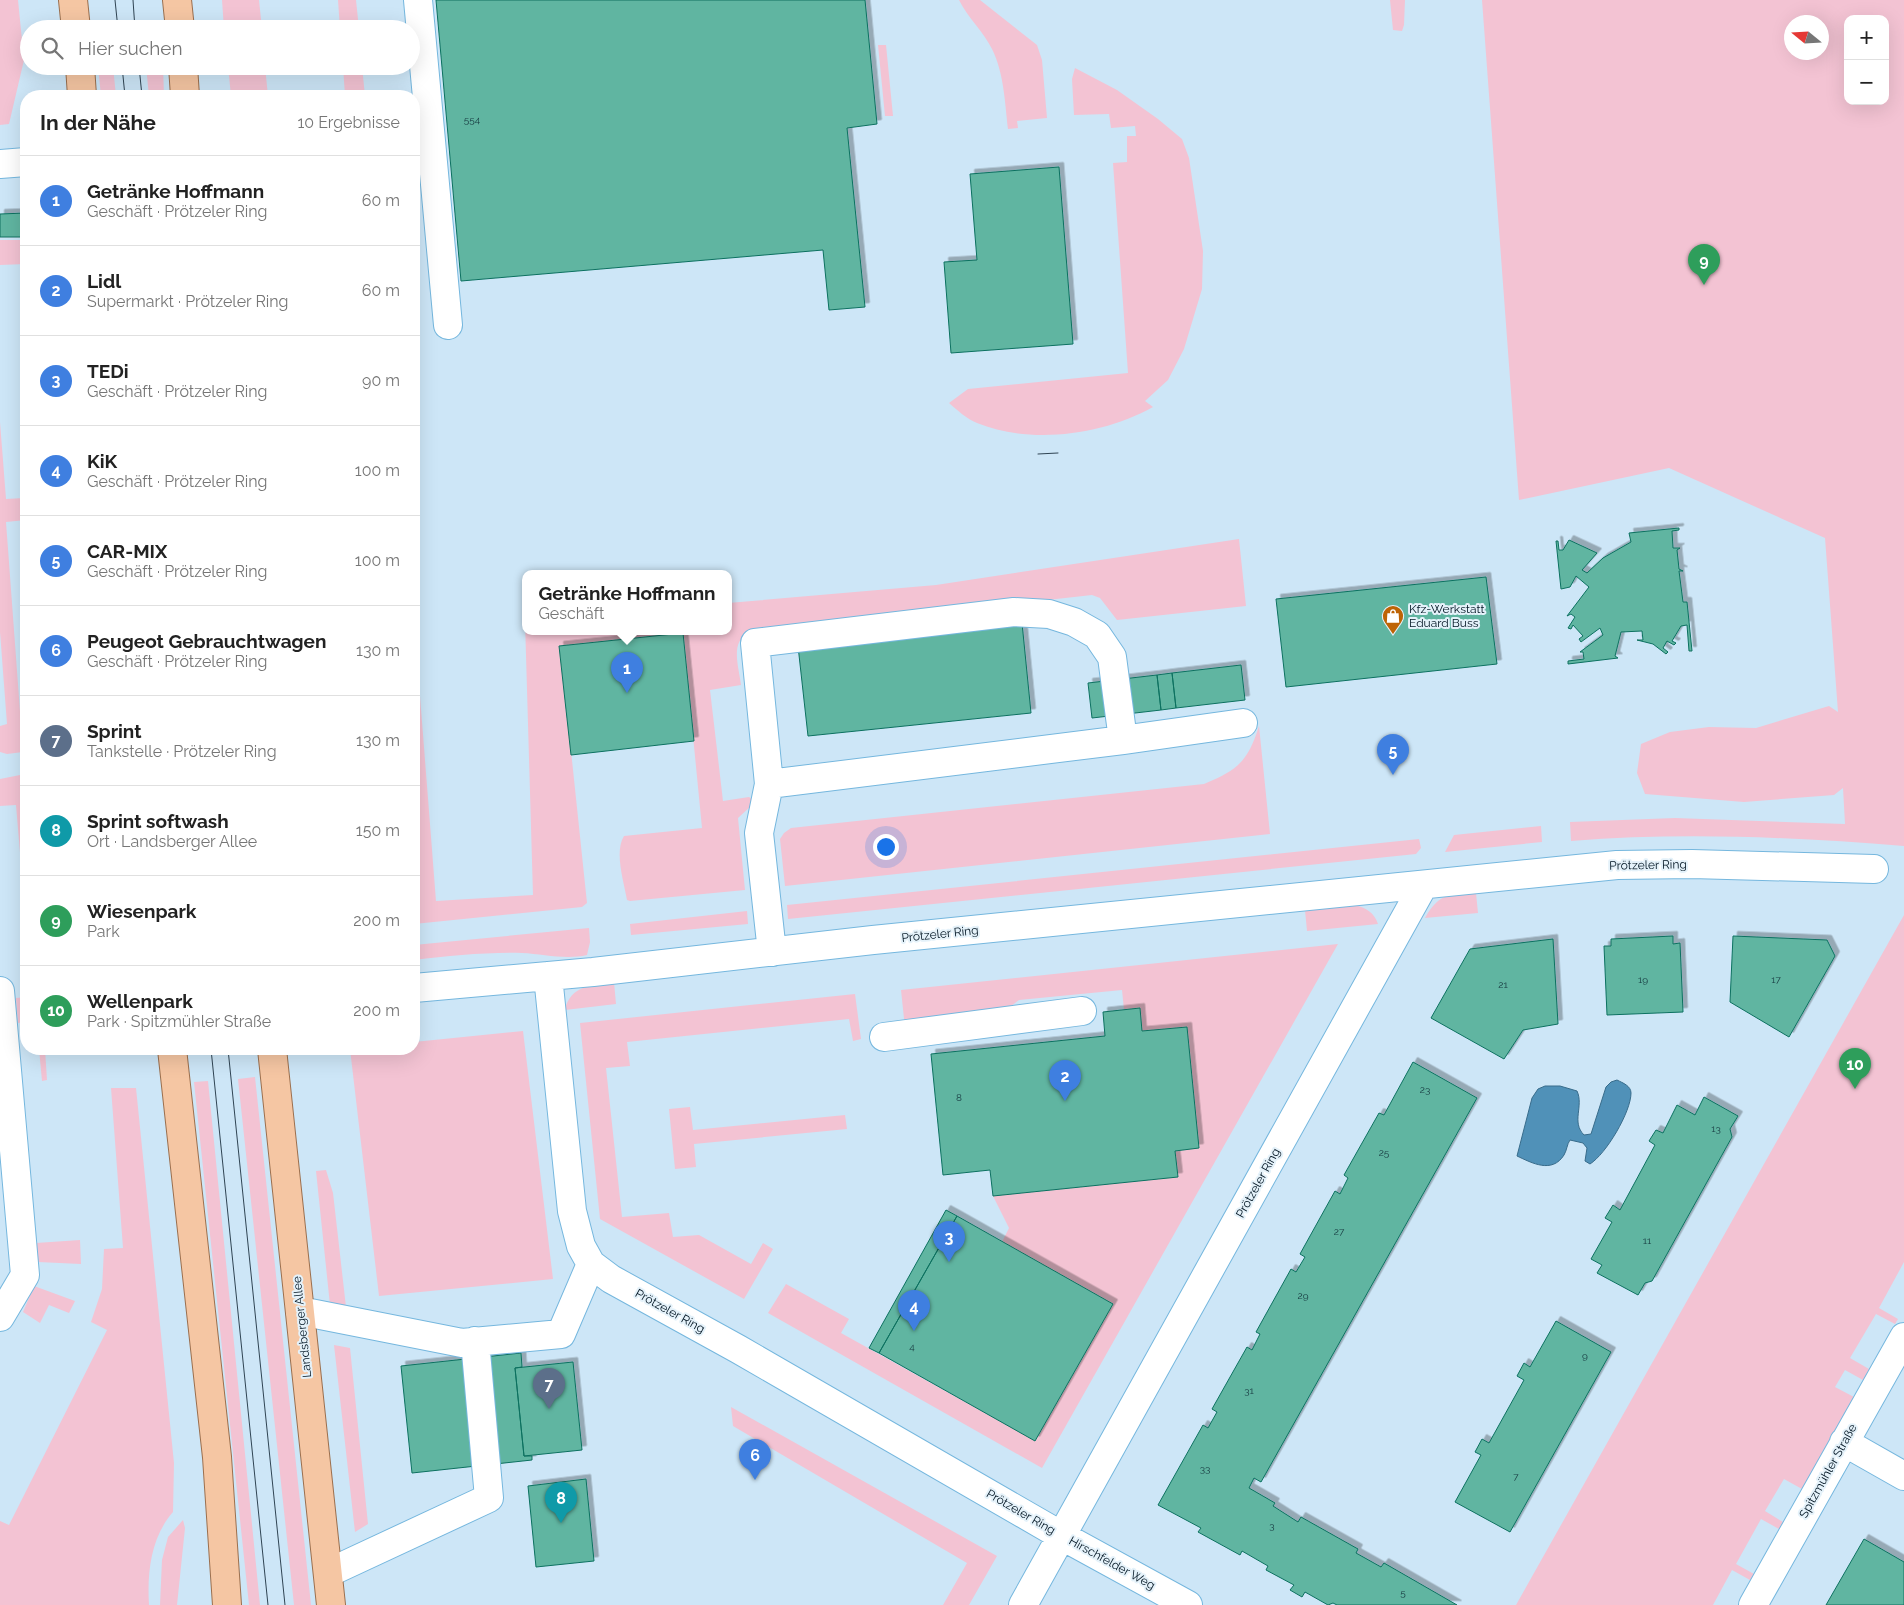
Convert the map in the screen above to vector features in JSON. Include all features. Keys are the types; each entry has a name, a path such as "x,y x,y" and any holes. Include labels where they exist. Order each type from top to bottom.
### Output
{"main road":[{"path":"73,0 75,20"},
{"path":"177,0 179,20"},
{"path":"81,75 82,90"},
{"path":"184,75 185,90"},
{"path":"173,1055 217,1456 227,1605"},
{"name":"Landsberger Allee","path":"273,1055 331,1605"}],"street":[{"path":"418,0 420,20"},
{"path":"420,22 448,325"},
{"path":"0,164 20,162"},
{"path":"772,952 759,833 769,784 755,642 1014,612 1050,614 1074,622 1097,634 1112,657 1123,740"},
{"path":"769,784 1123,740 1243,723"},
{"name":"Prötzeler Ring","path":"420,987 548,976 1617,865 1692,864 1874,869"},
{"name":"Prötzeler Ring","path":"548,976 572,1211 581,1246 591,1264 611,1279 738,1349 1062,1536 1423,886"},
{"path":"0,991 5,1106 24,1275 0,1317"},
{"path":"884,1037 1082,1011"},
{"path":"300,1311 462,1343 561,1334 591,1264"},
{"name":"Spitzmühler Straße","path":"1753,1605 1904,1336"},
{"path":"328,1573 489,1498 475,1341"},
{"path":"1844,1442 1904,1476"},
{"path":"1024,1605 1062,1536"},
{"name":"Hirschfelder Weg","path":"1062,1536 1188,1605"}],"shaded area":[{"path":"0,0 18,0 20,75 9,124 0,125"},
{"path":"222,0 259,0 261,20 223,20"},
{"path":"338,0 356,0 358,20 339,20"},
{"path":"959,0 980,0 1037,45 1042,60 1047,118 1017,121 1018,128 1008,129 1003,88 996,58 988,42"},
{"path":"1390,0 1405,0 1402,31 1393,30"},
{"path":"1482,0 1904,0 1904,846 1821,840 1696,836 1571,841 1570,822 1675,818 1845,824 1843,788 1834,795 1744,802 1645,794 1637,773 1641,744 1670,732 1709,727 1756,728 1829,706 1838,712 1825,538 1669,468 1519,500"},
{"path":"878,45 886,45 893,116 885,116"},
{"path":"1075,68 1117,90 1158,119 1182,139 1189,158 1203,251 1202,289 1184,349 1168,380 1145,401 1153,407 1133,417 1090,430 1066,434 1020,434 998,430 977,423 949,403 968,389 1128,373 1113,163 1127,162 1127,136 1136,136 1135,126 1111,128 1109,114 1074,115 1072,79"},
{"path":"99,75 114,75 115,90 100,90"},
{"path":"147,75 163,75 164,90 148,90"},
{"path":"229,75 266,75 267,90 230,90"},
{"path":"344,75 363,75 364,90 345,90"},
{"path":"0,240 20,240 20,264 0,265"},
{"path":"0,422 6,499 20,498 20,521 6,522 20,711 20,752 7,754 0,752 0,726 7,724 0,632"},
{"path":"1239,539 1246,606 1117,620 1100,598 1092,595 750,633 739,642 737,648 737,662 741,685 710,690 723,801 749,797 752,799 751,806 738,818 745,890 627,900 620,859 621,843 624,836 702,828 683,635 732,635 732,603 936,585"},
{"path":"525,635 664,635 560,646 587,903 582,907 420,923 420,696 436,901 533,895"},
{"path":"1259,726 1270,834 785,886 780,839 791,828 1204,784 1225,774 1240,763 1251,748"},
{"path":"20,775 20,853 16,805 0,806 0,779"},
{"path":"1541,826 1542,842 1445,852 1454,835"},
{"path":"1419,839 1421,848 1416,854 788,919 787,905"},
{"path":"1476,893 1478,913 1425,918 1435,904 1446,896"},
{"path":"1355,905 1369,911 1378,924 1307,931 1305,910"},
{"path":"747,911 748,924 631,935 630,924"},
{"path":"1904,915 1904,1262 1879,1308 1898,1319 1895,1324 1876,1314 1850,1358 1869,1369 1863,1380 1845,1370 1835,1387 1854,1397 1802,1489 1784,1479 1765,1511 1783,1522 1779,1529 1761,1519 1736,1564 1754,1574 1750,1580 1732,1570 1713,1605 1516,1605"},
{"path":"589,928 590,942 587,955 579,956 563,957 522,953 495,953 420,959 420,944"},
{"path":"1338,944 1042,1468 768,1313 786,1284 849,1319 841,1333 1035,1441 1113,1304 1002,1242 1009,1228 993,1196 1178,1177 1175,1151 1199,1148 1187,1027 1142,1031 1124,1010 1122,990 1019,1000 998,1016 905,1028 901,990"},
{"path":"614,982 616,1004 565,1010 568,1002 577,991 591,986"},
{"path":"855,994 861,1039 853,1041 849,1019 627,1042 630,1066 606,1068 622,1217 669,1213 673,1237 699,1235 751,1264 763,1243 773,1249 744,1299 600,1219 580,1023"},
{"path":"16,998 20,998 20,1023 18,1023"},
{"path":"523,1031 553,1279 379,1296 351,1055 420,1055 420,1041"},
{"path":"40,1055 45,1055 47,1080 42,1081"},
{"path":"255,1077 311,1605 294,1605 238,1079"},
{"path":"208,1081 260,1605 249,1605 194,1082"},
{"path":"111,1088 136,1088 174,1463 173,1512 160,1532 152,1555 149,1605 0,1605 0,1521 9,1525 107,1330 91,1322 102,1289 104,1249 123,1248"},
{"path":"690,1107 693,1130 845,1115 847,1129 694,1144 696,1167 675,1169 669,1109"},
{"path":"326,1170 333,1193 346,1307 330,1305 316,1171"},
{"path":"80,1240 81,1264 38,1262 36,1243"},
{"path":"34,1286 75,1301 69,1313 49,1305 40,1323 23,1312"},
{"path":"334,1345 350,1348 368,1524 355,1532"},
{"path":"731,1407 997,1556 969,1605 943,1605 967,1563 733,1426"},
{"path":"183,1520 185,1528 177,1605 160,1605 162,1560 168,1537"}],"water":[{"path":"1617,1080 1630,1088 1631,1091 1627,1111 1610,1142 1590,1164 1585,1161 1587,1148 1583,1143 1570,1140 1564,1155 1559,1161 1548,1166 1535,1164 1517,1156 1532,1098 1538,1089 1545,1086 1560,1086 1577,1091 1579,1097 1578,1125 1584,1135 1591,1134 1606,1087 1611,1082"}],"building":[{"path":"436,0 865,0 877,124 847,128 865,307 829,310 823,250 461,281"},
{"path":"1059,167 1073,344 951,353 944,262 977,260 970,174"},
{"path":"20,213 20,237 0,237 0,214"},
{"path":"1679,528 1679,530 1672,531 1673,548 1680,548 1677,550 1679,569 1683,571 1679,571 1683,602 1687,602 1692,651 1689,651 1687,625 1681,626 1672,641 1676,643 1674,645 1667,641 1663,648 1668,652 1666,654 1653,644 1637,640 1643,640 1642,631 1621,632 1615,656 1618,658 1568,664 1568,661 1584,659 1583,652 1580,652 1603,635 1600,628 1581,642 1579,639 1583,636 1573,625 1571,629 1568,628 1575,617 1571,614 1567,616 1589,587 1576,576 1570,587 1561,589 1556,541 1558,541 1559,550 1563,550 1569,540 1597,553 1582,570 1587,573 1603,558 1631,542 1629,533"},
{"path":"1486,577 1497,664 1286,687 1276,599"},
{"path":"1022,623 1031,713 808,736 798,646"},
{"path":"664,635 683,635 694,741 571,755 559,646"},
{"path":"1241,665 1245,700 1176,708 1172,673"},
{"path":"1172,673 1176,708 1161,710 1157,675"},
{"path":"1157,675 1161,710 1092,718 1088,683"},
{"path":"1673,936 1673,944 1680,943 1683,1012 1607,1015 1604,946 1611,946 1611,939"},
{"path":"1733,936 1827,940 1835,956 1789,1037 1730,1002"},
{"path":"1553,939 1558,1024 1523,1030 1504,1059 1431,1018 1470,949"},
{"path":"1140,1008 1142,1031 1187,1027 1199,1148 1175,1151 1178,1177 993,1196 990,1170 943,1175 931,1054 1105,1036 1103,1012"},
{"path":"1413,1062 1477,1098 1261,1482 1254,1478 1249,1488 1275,1503 1273,1506 1298,1522 1301,1517 1358,1549 1356,1553 1381,1567 1384,1563 1457,1605 1337,1605 1333,1603 1328,1605 1305,1592 1302,1597 1290,1590 1294,1585 1266,1570 1268,1566 1242,1551 1240,1555 1198,1532 1201,1528 1158,1505 1203,1425 1208,1428 1217,1412 1212,1409 1247,1347 1252,1350 1260,1334 1256,1332 1291,1269 1296,1272 1305,1257 1300,1254 1335,1191 1340,1194 1348,1178 1344,1175 1379,1113 1384,1115"},
{"path":"1704,1097 1738,1116 1730,1129 1732,1137 1652,1281 1645,1283 1638,1295 1597,1273 1602,1265 1591,1259 1612,1222 1605,1218 1613,1205 1620,1210 1655,1145 1649,1141 1656,1130 1663,1133 1677,1105 1695,1115"},
{"path":"946,1210 957,1216 879,1353 869,1348"},
{"path":"957,1216 1113,1304 1035,1441 879,1353"},
{"path":"1556,1321 1611,1352 1510,1532 1455,1502 1481,1455 1475,1452 1482,1439 1489,1443 1524,1380 1517,1376 1524,1363 1530,1367"},
{"path":"521,1353 522,1367 515,1368 524,1456 532,1456 532,1460 412,1473 401,1366"},
{"path":"573,1362 582,1450 524,1456 515,1368"},
{"path":"586,1479 594,1561 536,1567 528,1486"},
{"path":"1864,1539 1904,1562 1904,1605 1826,1605"}],"tram line":[{"path":"115,0 117,20"},
{"path":"133,0 134,20"},
{"path":"123,75 124,90"},
{"path":"140,75 141,90"},
{"path":"1038,454 1058,453"},
{"path":"212,1055 268,1605"},
{"path":"229,1055 285,1605"}],"place":[{"name":"Wiesenpark","path":"1704,285"},
{"name":"Kfz-Werkstatt Eduard Buss","path":"1393,635"},
{"name":"Getränke Hoffmann","path":"627,693"},
{"name":"CAR-MIX","path":"1393,775"},
{"name":"Wellenpark","path":"1855,1089"},
{"name":"Lidl","path":"1065,1101"},
{"name":"TEDi","path":"949,1262"},
{"name":"KiK","path":"914,1331"},
{"name":"Sprint","path":"549,1409"},
{"name":"Peugeot Gebrauchtwagen","path":"755,1480"},
{"name":"Sprint softwash","path":"561,1523"}]}
